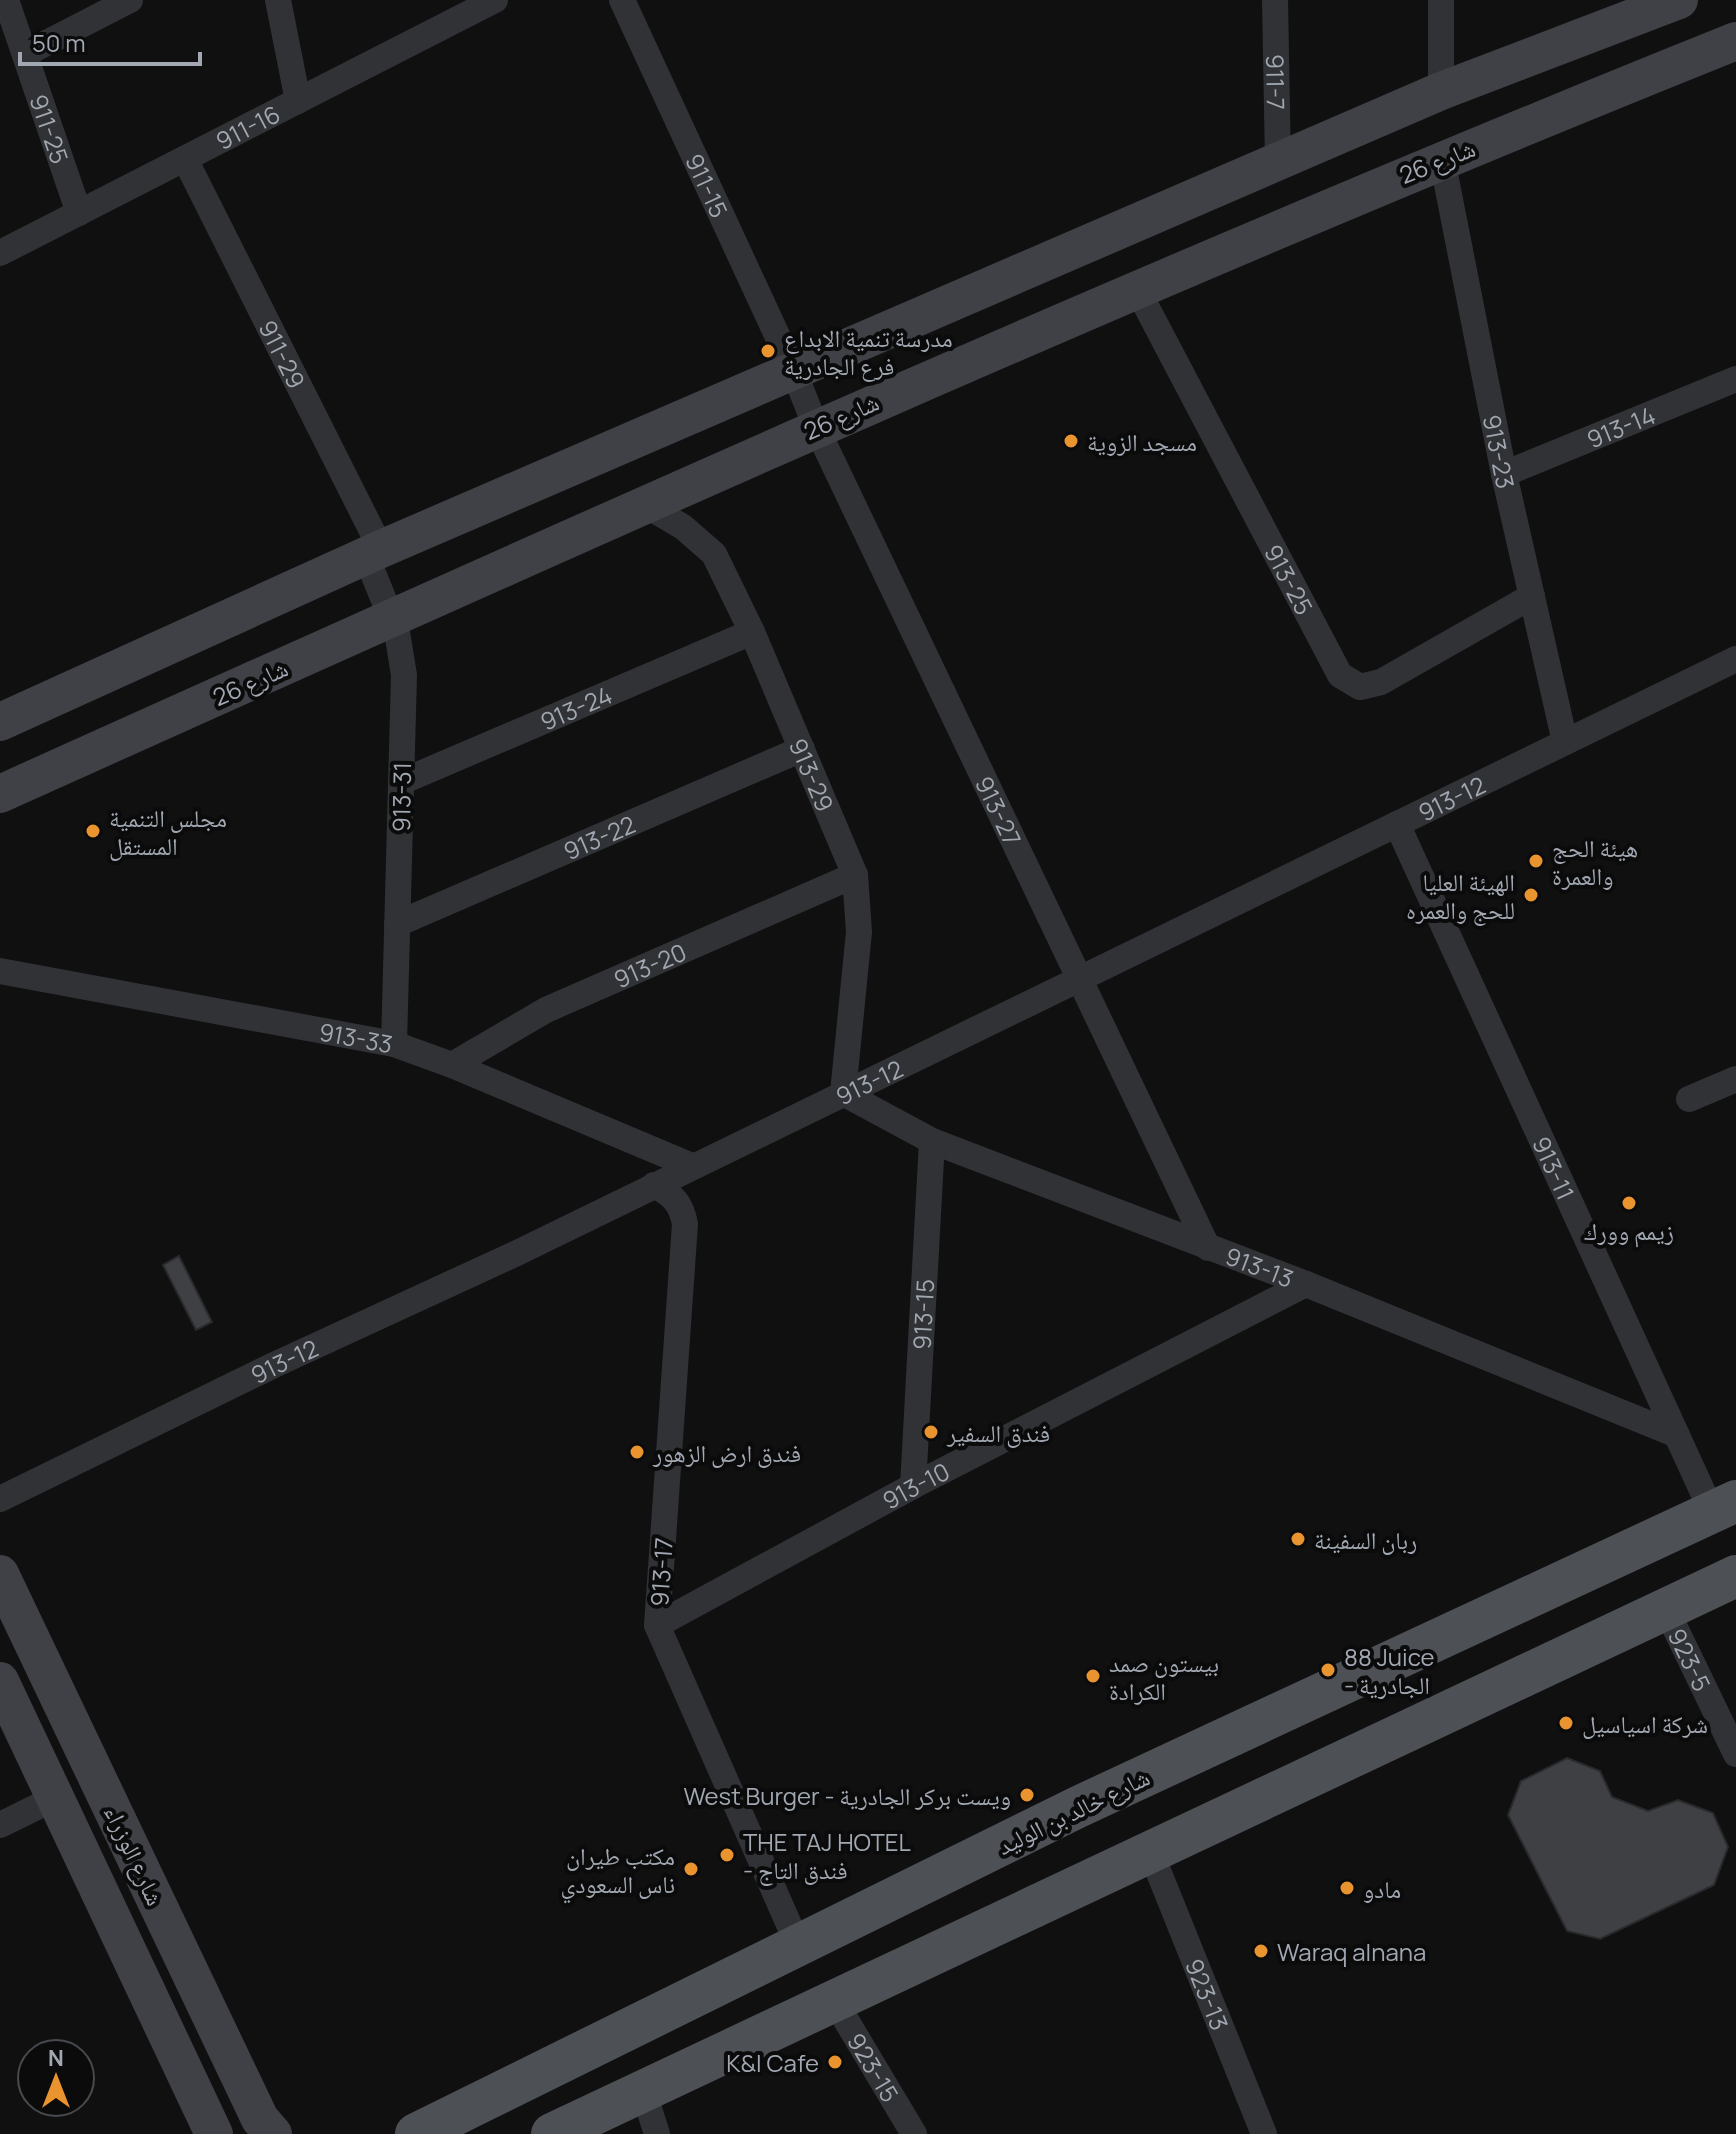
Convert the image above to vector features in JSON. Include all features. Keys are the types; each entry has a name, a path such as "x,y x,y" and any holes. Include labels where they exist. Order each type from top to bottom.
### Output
{"main road":[{"name":"شارع خالد بن الوليد","path":"416,2134 464,2124 798,1945 1078,1807 1724,1507"},
{"path":"552,2134 1736,1576"}],"street":[{"name":"911-25","path":"6,0 79,213"},
{"path":"25,54 130,0"},
{"path":"278,0 298,101"},
{"name":"911-15","path":"622,0 794,372"},
{"name":"911-7","path":"1275,0 1278,163"},
{"path":"1441,0 1441,91"},
{"name":"911-16","path":"0,253 490,1"},
{"path":"0,722 374,553 1441,91 1671,2"},
{"name":"شارع 26","path":"0,794 816,427 1136,287 1736,41"},
{"name":"911-29","path":"185,159 374,553"},
{"name":"913-23","path":"1442,159 1504,474 1565,742"},
{"path":"1032,269 1055,323"},
{"name":"913-25","path":"1136,287 1340,675 1360,687 1381,682 1532,596"},
{"name":"913-27","path":"794,372 816,427 1208,1248"},
{"name":"913-14","path":"1504,474 1736,379"},
{"name":"913-29","path":"644,504 683,527 714,554 752,632 855,875 859,932 843,1093"},
{"name":"913-31","path":"374,553 401,646 404,675 394,1044"},
{"name":"913-24","path":"401,782 752,632"},
{"name":"913-12","path":"0,1499 1736,659"},
{"name":"913-22","path":"397,924 802,749"},
{"name":"913-11","path":"1397,824 1677,1435 1724,1507"},
{"name":"913-20","path":"452,1065 546,1010 855,875"},
{"name":"913-33","path":"0,971 394,1044 452,1065 692,1166"},
{"path":"1689,1099 1736,1079"},
{"name":"913-13","path":"843,1093 932,1141 1306,1284 1677,1435"},
{"name":"913-15","path":"913,1486 932,1141"},
{"name":"913-17","path":"654,1185 670,1194 681,1206 685,1224 657,1625 798,1945"},
{"name":"913-10","path":"657,1625 913,1486 1306,1284"},
{"name":"شارع الوزراء","path":"0,1574 260,2119 273,2134"},
{"name":"923-5","path":"1666,1609 1736,1754"},
{"name":"شارع الوزراء","path":"0,1681 214,2134"},
{"path":"28,1740 71,1722"},
{"path":"0,1825 57,1797"},
{"name":"923-13","path":"1151,1853 1264,2134"},
{"name":"923-15","path":"834,2000 914,2134"},
{"path":"643,2090 657,2134"}],"building":[{"path":"179,1256 212,1322 196,1330 163,1265"},
{"path":"1567,1758 1600,1771 1612,1797 1648,1811 1678,1800 1713,1813 1728,1847 1714,1885 1600,1939 1567,1931 1508,1815 1521,1781"}],"place":[{"name":"مدرسة تنمية الابداع فرع الجادرية","path":"768,351"},
{"name":"مسجد الزوية","path":"1071,441"},
{"name":"مجلس التنمية المستقل","path":"93,831"},
{"name":"هيئة الحج والعمرة","path":"1536,861"},
{"name":"الهيئة العليا للحج والعمره","path":"1531,895"},
{"name":"زيمم وورك","path":"1629,1203"},
{"name":"فندق السفير","path":"931,1432"},
{"name":"فندق ارض الزهور","path":"637,1452"},
{"name":"ربان السفينة","path":"1298,1539"},
{"name":"88 Juice - الجادرية","path":"1328,1670"},
{"name":"بيستون صمد الكرادة","path":"1093,1676"},
{"name":"شركة اسياسيل","path":"1566,1723"},
{"name":"West Burger - ويست بركر الجادرية","path":"1027,1795"},
{"name":"THE TAJ HOTEL - فندق التاج","path":"727,1855"},
{"name":"مكتب طيران ناس السعودي","path":"691,1869"},
{"name":"مادو","path":"1347,1888"},
{"name":"Waraq alnana","path":"1261,1951"},
{"name":"K&I Cafe","path":"835,2062"}]}
